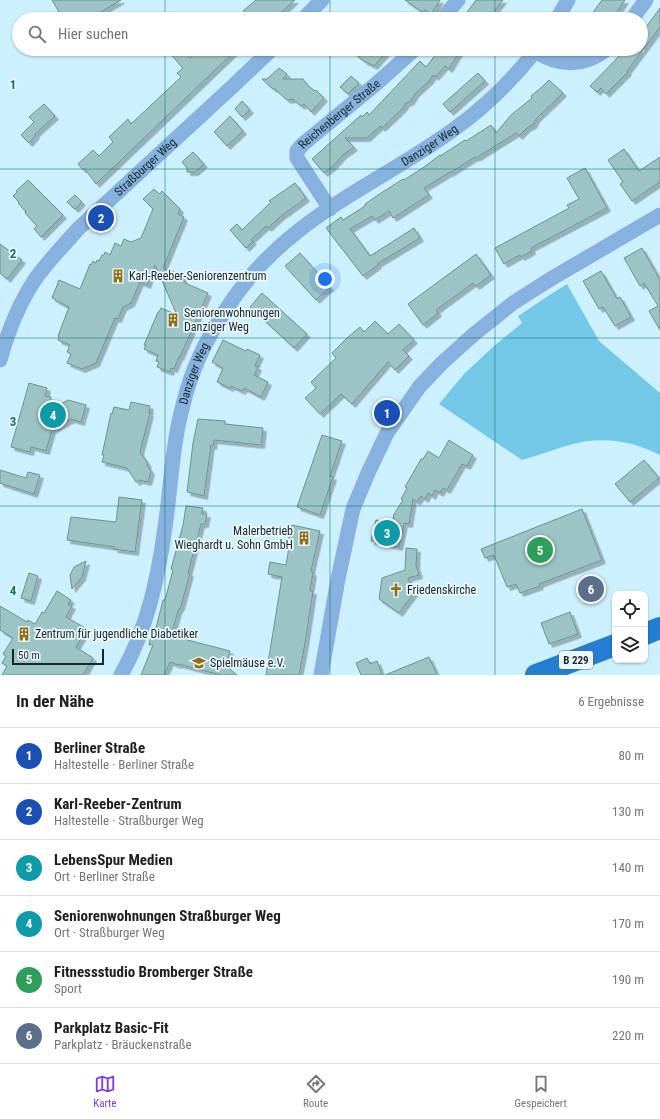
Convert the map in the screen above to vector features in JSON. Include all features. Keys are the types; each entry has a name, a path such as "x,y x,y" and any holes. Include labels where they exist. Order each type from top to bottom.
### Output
{"main road":[{"path":"648,633 660,628"},
{"name":"B 229","path":"536,675 612,646"}],"street":[{"path":"310,12 322,0"},
{"path":"448,12 458,0"},
{"path":"561,12 568,0"},
{"path":"637,12 646,0"},
{"name":"Straßburger Weg","path":"0,360 12,324 20,307 35,279 58,251 78,229 265,56"},
{"name":"Reichenberger Straße","path":"330,209 297,158 297,151 303,144 376,84 407,56"},
{"name":"Danziger Weg","path":"121,675 140,637 150,608 158,574 182,405 197,362 212,331 233,298 258,268 297,232 330,209 457,128 483,107 509,82 531,56"},
{"path":"545,56 560,62 584,62 598,56"},
{"path":"321,675 338,579 353,509 368,473 387,434 420,386 442,363 473,335 513,303 549,280 660,215"}],"shaded area":[{"path":"567,284 599,341 660,393 660,455 643,447 625,442 598,440 572,444 522,460 439,404 465,373 495,345 522,323 518,316"}],"building":[{"path":"52,0 121,0 101,12 59,12"},
{"path":"256,0 295,0 282,12 243,11"},
{"path":"405,0 440,0 432,12 425,10 422,12"},
{"path":"476,0 503,0 494,12 467,12"},
{"path":"602,0 625,0 617,12 593,12"},
{"path":"660,8 660,27 648,43 648,24"},
{"path":"172,56 188,56 190,58 192,56 230,56 96,184 85,169 82,169 78,164 93,150 99,156 113,142 109,137 128,119 131,124 181,77 177,73 183,68"},
{"path":"358,56 383,56 374,66"},
{"path":"435,56 457,56 449,69 445,66 435,77 433,75 430,80 415,94 411,101 406,103 403,108 382,128 380,126 367,138 345,138 354,147 324,173 312,159 361,115 362,117 367,112 369,115 420,61 426,67"},
{"path":"619,56 638,56 627,71 628,72 606,94 601,88 597,92 590,86"},
{"path":"279,68 287,74 283,79 303,79 307,85 315,91 316,90 324,98 311,112 304,104 301,106 293,99 287,100 262,79 267,79"},
{"path":"478,73 485,81 450,112 443,104"},
{"path":"351,76 359,83 348,94 340,87"},
{"path":"549,80 563,93 536,119 533,125 528,127 519,136 516,133 424,188 429,195 393,218 389,211 375,220 372,216 350,229 370,256 414,228 420,238 377,264 378,265 363,276 326,228 341,217 343,220 365,206 365,204 378,195 403,179 404,180 440,155 491,125 496,133 511,115 532,98 531,96"},
{"path":"242,101 250,110 242,117 235,109"},
{"path":"44,104 55,116 35,134 36,135 29,143 21,135 34,122 29,117"},
{"path":"230,116 243,131 227,146 214,132"},
{"path":"624,149 639,171 660,157 660,182 632,201 620,184 623,182 608,160"},
{"path":"193,152 204,164 195,172 187,172 187,168 182,162"},
{"path":"585,168 607,208 531,248 532,251 521,257 520,255 504,264 495,248 569,208 567,205 579,199 567,178"},
{"path":"28,180 63,215 41,237 34,229 37,226 25,213 26,212 18,203 19,202 13,196 17,192 16,191"},
{"path":"295,183 306,198 268,228 266,226 251,240 253,241 246,248 230,230 237,224 242,230 271,202 269,201"},
{"name":"Karl-Reeber-Seniorenzentrum","path":"154,189 159,194 162,191 180,209 178,214 184,217 163,268 177,273 180,272 185,283 208,293 174,369 171,368 170,372 157,367 159,362 156,361 158,355 144,349 146,345 144,345 161,308 177,315 155,265 147,285 140,282 131,303 123,307 118,319 115,318 96,363 82,369 67,363 71,354 67,352 70,345 58,340 58,336 69,307 52,298 59,280 80,289 90,264 91,265 93,261 96,263 97,260 99,261 105,252 110,255 115,243 121,246 124,239 131,242 141,238 153,209 143,199"},
{"path":"75,195 82,202 75,209 67,202"},
{"path":"0,244 22,260 7,279 0,273"},
{"path":"642,248 660,280 660,330 649,311 658,306 644,283 640,286 624,258"},
{"path":"300,253 330,287 316,300 285,266"},
{"path":"476,254 491,275 476,286 473,283 436,310 438,313 423,325 408,304"},
{"path":"601,271 617,299 620,297 631,317 615,326 603,307 599,309 583,281"},
{"path":"262,293 307,334 294,348 250,307"},
{"path":"375,321 388,334 399,324 414,340 403,350 409,356 395,370 388,362 352,404 341,394 320,414 305,398 316,388 311,382 336,358 332,353 348,337 360,327 364,332"},
{"path":"223,340 246,351 247,349 260,355 255,366 258,367 254,375 268,382 261,397 244,388 242,391 231,386 230,388 217,382 223,368 212,362"},
{"path":"29,383 47,388 45,396 51,397 47,412 68,400 86,405 81,422 71,419 52,430 46,451 31,447 30,452 11,447"},
{"path":"131,402 150,406 150,413 140,452 148,464 147,465 151,472 148,482 139,480 136,482 127,468 102,462 104,455 102,455 111,413 112,414 114,407 129,410"},
{"path":"198,419 225,421 225,424 263,428 261,445 214,440 213,446 211,445 204,496 187,492 193,443"},
{"path":"322,435 342,441 330,476 333,477 320,515 297,507"},
{"path":"449,440 473,455 467,466 462,464 447,490 443,488 440,493 435,490 432,496 428,493 425,499 421,496 417,502 413,499 409,524 404,523 399,547 382,543 382,541 371,541 376,520 392,523 394,514 403,500 401,499 407,488 405,487 421,459 423,459 428,451 439,458"},
{"path":"644,460 659,478 630,502 615,484"},
{"path":"0,470 26,478 28,472 40,475 34,494 0,483"},
{"path":"119,497 142,500 135,552 114,549 115,547 67,540 71,517 116,522"},
{"path":"186,506 203,508 202,514 207,514 205,524 201,524 188,573 190,573 172,632 185,635 184,639 230,651 226,666 237,675 221,675 170,662 164,675 141,675 153,645 149,645 152,631 155,632 163,600 165,600 173,570 171,569 183,525"},
{"path":"582,509 602,560 539,584 540,586 520,593 516,584 507,587 494,555 485,558 481,549"},
{"path":"292,525 320,531 311,571 313,573 310,591 313,591 305,643 299,675 266,675 282,577 268,574 270,562 286,565 289,547 287,546"},
{"name":"Friedenskirche","path":"406,548 417,549 416,565 419,575 408,578 414,593 399,613 379,599 382,578 405,570"},
{"path":"86,561 82,577 72,589 70,575 74,567"},
{"path":"29,573 38,576 31,601 21,598"},
{"name":"Zentrum für jugendliche Diabetiker","path":"57,591 71,600 68,604 72,606 66,617 87,629 76,647 93,658 83,675 2,675 7,666 2,663 6,656 3,654 13,638 0,630 0,606 27,622 28,620 35,624 42,612 44,613"},
{"path":"570,612 578,634 549,644 541,623"},
{"path":"429,657 437,675 385,675"},
{"path":"367,658 370,664 377,661 382,675 361,675 356,663"}],"place":[{"name":"Karl-Reeber-Zentrum","path":"101,218"},
{"name":"Karl-Reeber-Seniorenzentrum","path":"118,276"},
{"name":"Seniorenwohnungen Danziger Weg","path":"173,320"},
{"name":"Berliner Straße","path":"387,413"},
{"name":"Seniorenwohnungen Straßburger Weg","path":"53,415"},
{"name":"LebensSpur Medien","path":"387,533"},
{"name":"Malerbetrieb Wieghardt u. Sohn GmbH","path":"304,538"},
{"name":"Fitnessstudio Bromberger Straße","path":"540,550"},
{"name":"Parkplatz Basic-Fit","path":"591,589"},
{"name":"Friedenskirche","path":"396,590"},
{"name":"Zentrum für jugendliche Diabetiker","path":"24,634"},
{"name":"Spielmäuse e.V.","path":"199,663"}]}
